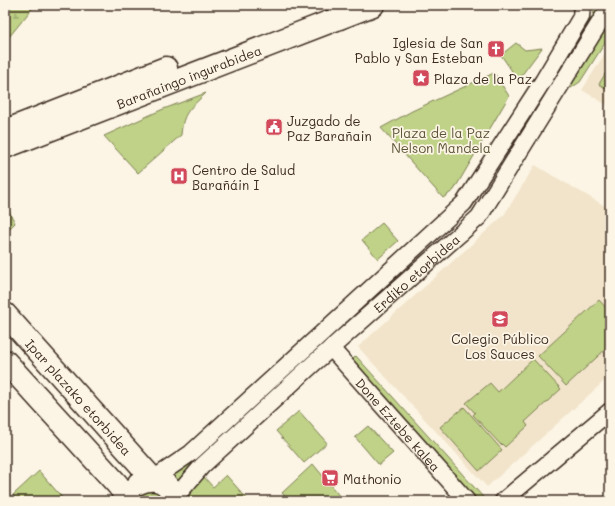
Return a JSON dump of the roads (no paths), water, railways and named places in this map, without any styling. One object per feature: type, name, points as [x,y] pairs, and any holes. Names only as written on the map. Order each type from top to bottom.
[{"type":"main road","name":"Barañaingo ingurabidea","points":[[5,131],[331,5]]},
{"type":"main road","name":"Barañaingo ingurabidea","points":[[5,147],[374,5]]},
{"type":"main road","name":"Ipar plazako etorbidea","points":[[5,314],[153,479],[160,480],[165,484],[169,489],[173,501]]},
{"type":"main road","points":[[5,361],[117,484],[130,501]]},
{"type":"main road","points":[[130,501],[131,494],[139,482],[153,479]]},
{"type":"street","name":"Erdiko etorbidea","points":[[153,479],[191,453],[464,203],[543,81],[580,17],[582,5]]},
{"type":"street","name":"Erdiko etorbidea","points":[[173,501],[202,466],[479,216],[610,6]]},
{"type":"street","name":"Done Eztebe kalea","points":[[331,348],[467,501]]},
{"type":"street","points":[[503,501],[610,411]]},
{"type":"place","name":"Iglesia de San Pablo y San Esteban","points":[[496,49]]},
{"type":"place","name":"Plaza de la Paz","points":[[421,78]]},
{"type":"place","name":"Juzgado de Paz Barañain","points":[[274,127]]},
{"type":"place","name":"Centro de Salud Barañáin I","points":[[179,176]]},
{"type":"place","name":"Colegio Público Los Sauces","points":[[500,319]]},
{"type":"place","name":"Mathonio","points":[[330,478]]},
{"type":"park label","name":"Plaza de la Paz Nelson Mandela","points":[[441,140]]}]
